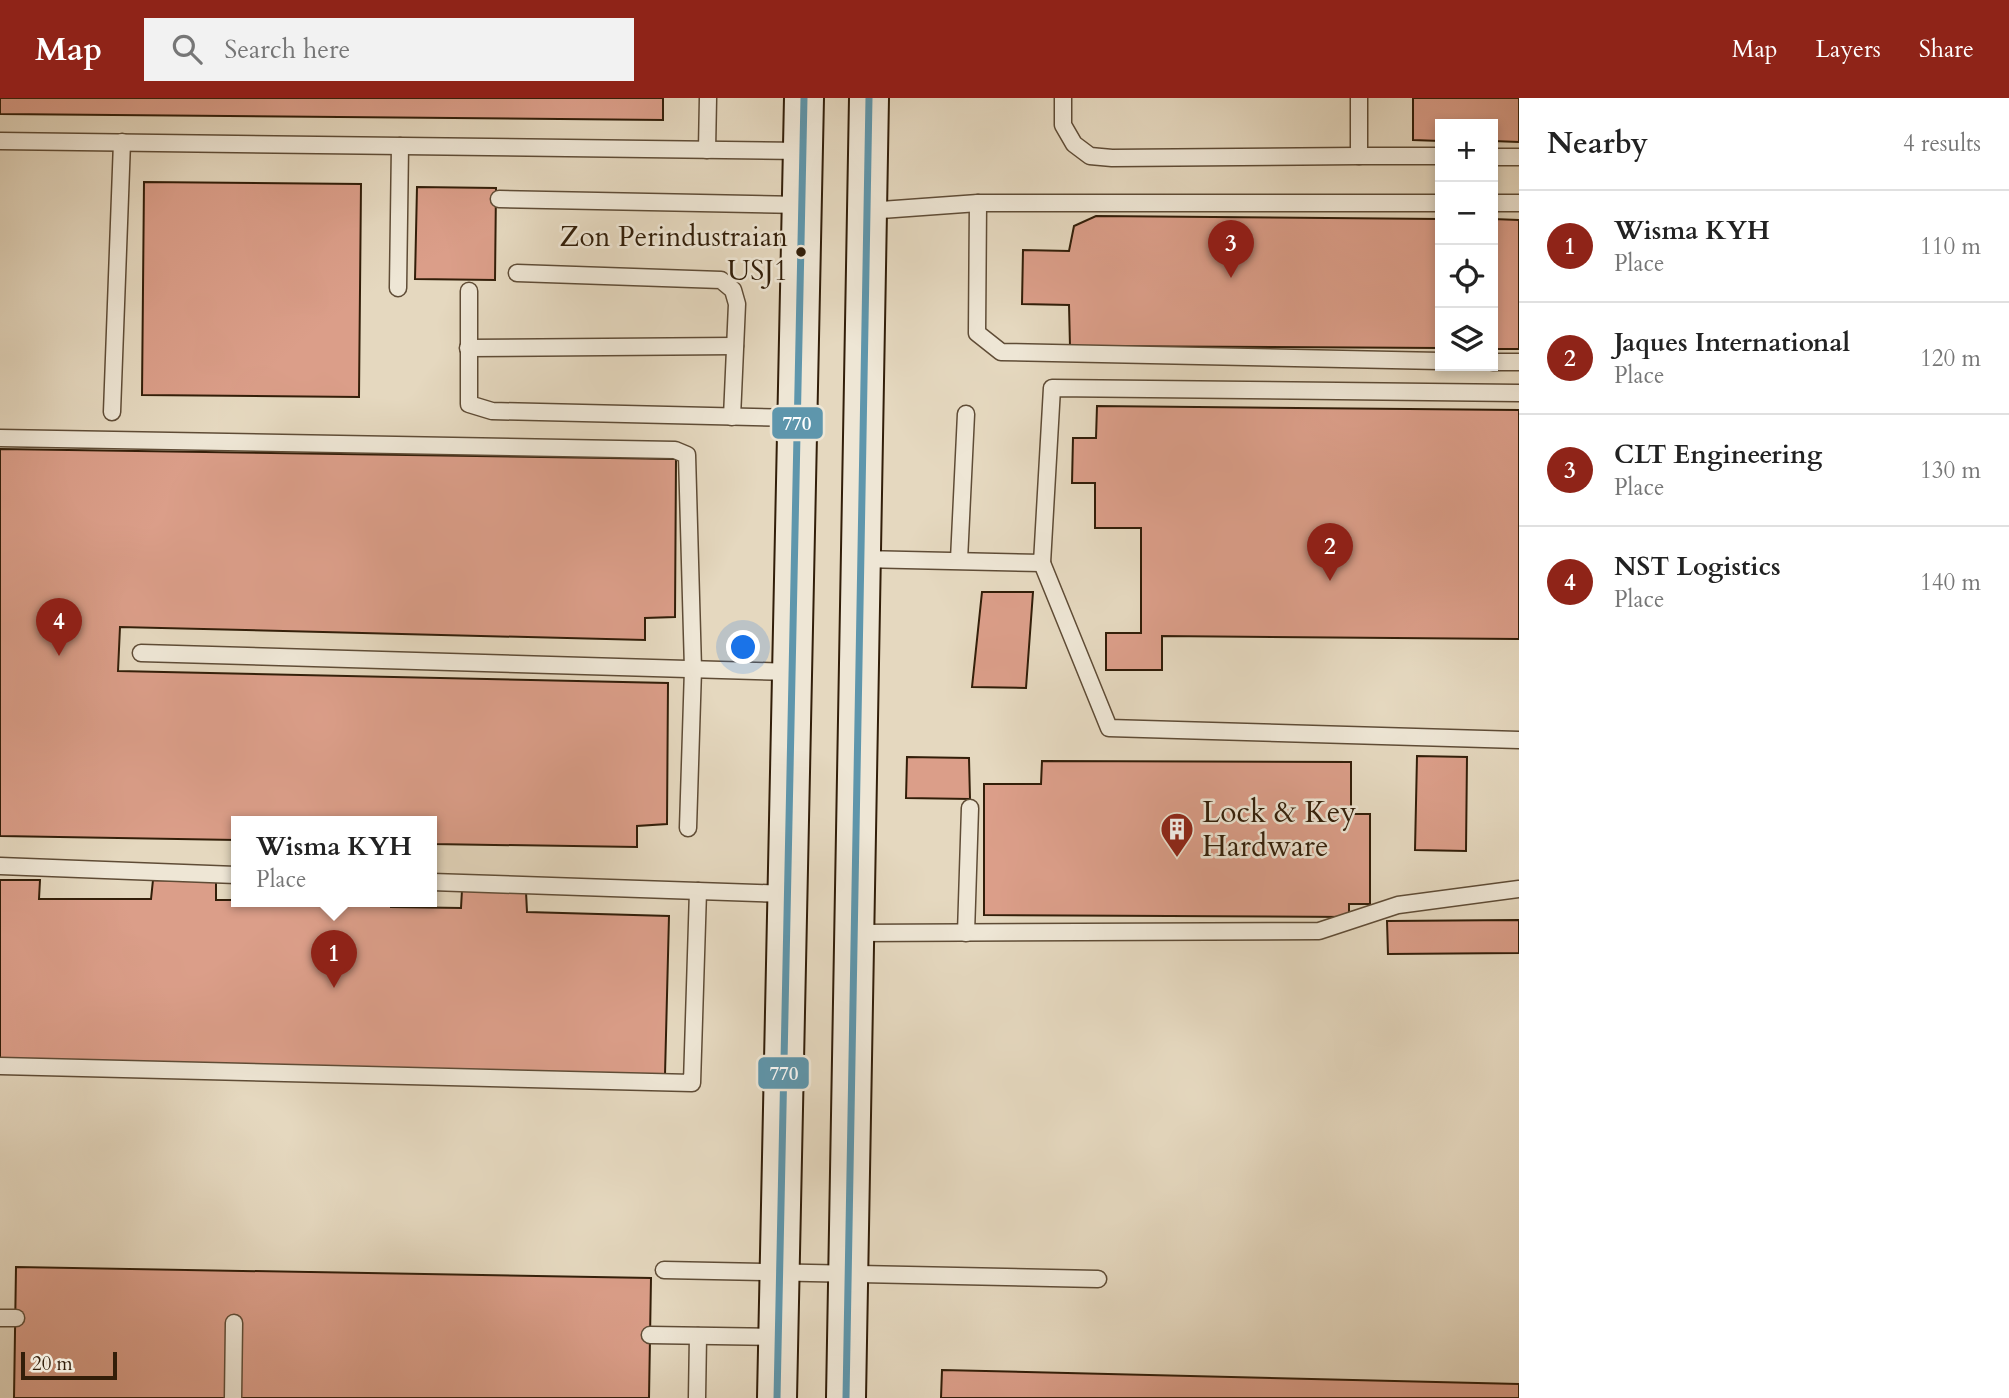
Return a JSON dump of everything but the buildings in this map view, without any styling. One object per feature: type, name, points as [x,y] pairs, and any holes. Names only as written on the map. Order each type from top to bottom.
[{"type":"main road","points":[[777,1398],[804,98]]},
{"type":"main road","points":[[846,1398],[869,98]]},
{"type":"lane","points":[[706,150],[708,98]]},
{"type":"lane","points":[[1063,98],[1063,125],[1074,144],[1090,156],[1435,156]]},
{"type":"lane","points":[[1359,98],[1359,156]]},
{"type":"lane","points":[[0,141],[803,151]]},
{"type":"lane","points":[[112,412],[122,142]]},
{"type":"lane","points":[[398,288],[400,146]]},
{"type":"lane","points":[[1498,156],[1519,157]]},
{"type":"lane","points":[[499,199],[802,205]]},
{"type":"lane","points":[[978,203],[977,333],[1001,352],[1435,361]]},
{"type":"lane","points":[[867,212],[978,203],[1435,203]]},
{"type":"lane","points":[[1498,203],[1519,203]]},
{"type":"lane","points":[[517,273],[721,280],[733,290],[737,304],[733,417]]},
{"type":"lane","points":[[469,290],[469,404],[492,411],[798,418]]},
{"type":"lane","points":[[468,348],[735,346]]},
{"type":"lane","points":[[1498,362],[1519,362]]},
{"type":"lane","points":[[1519,393],[1052,388],[1041,563],[1109,728],[1519,740]]},
{"type":"lane","points":[[959,560],[966,414]]},
{"type":"lane","points":[[0,438],[675,450],[687,455],[693,669],[688,828]]},
{"type":"lane","points":[[861,559],[1041,563]]},
{"type":"lane","points":[[141,653],[792,671]]},
{"type":"lane","points":[[966,933],[970,808]]},
{"type":"lane","points":[[0,866],[231,874]]},
{"type":"lane","points":[[437,882],[788,894]]},
{"type":"lane","points":[[855,933],[1319,931],[1398,905],[1519,889]]},
{"type":"lane","points":[[0,1066],[692,1083],[698,891]]},
{"type":"lane","points":[[664,1270],[1098,1279]]},
{"type":"lane","points":[[233,1398],[234,1323]]},
{"type":"lane","points":[[650,1335],[779,1338]]},
{"type":"lane","points":[[697,1398],[698,1336]]},
{"type":"transit line","name":"770","points":[[777,1398],[804,98]]},
{"type":"transit line","name":"770","points":[[846,1398],[869,98]]},
{"type":"place","name":"Zon Perindustraian USJ1","points":[[801,252]]},
{"type":"place","name":"CLT Engineering","points":[[1231,278]]},
{"type":"place","name":"Jaques International","points":[[1330,581]]},
{"type":"place","name":"NST Logistics","points":[[59,656]]},
{"type":"place","name":"Lock & Key Hardware","points":[[1177,859]]},
{"type":"place","name":"Wisma KYH","points":[[334,988]]}]
